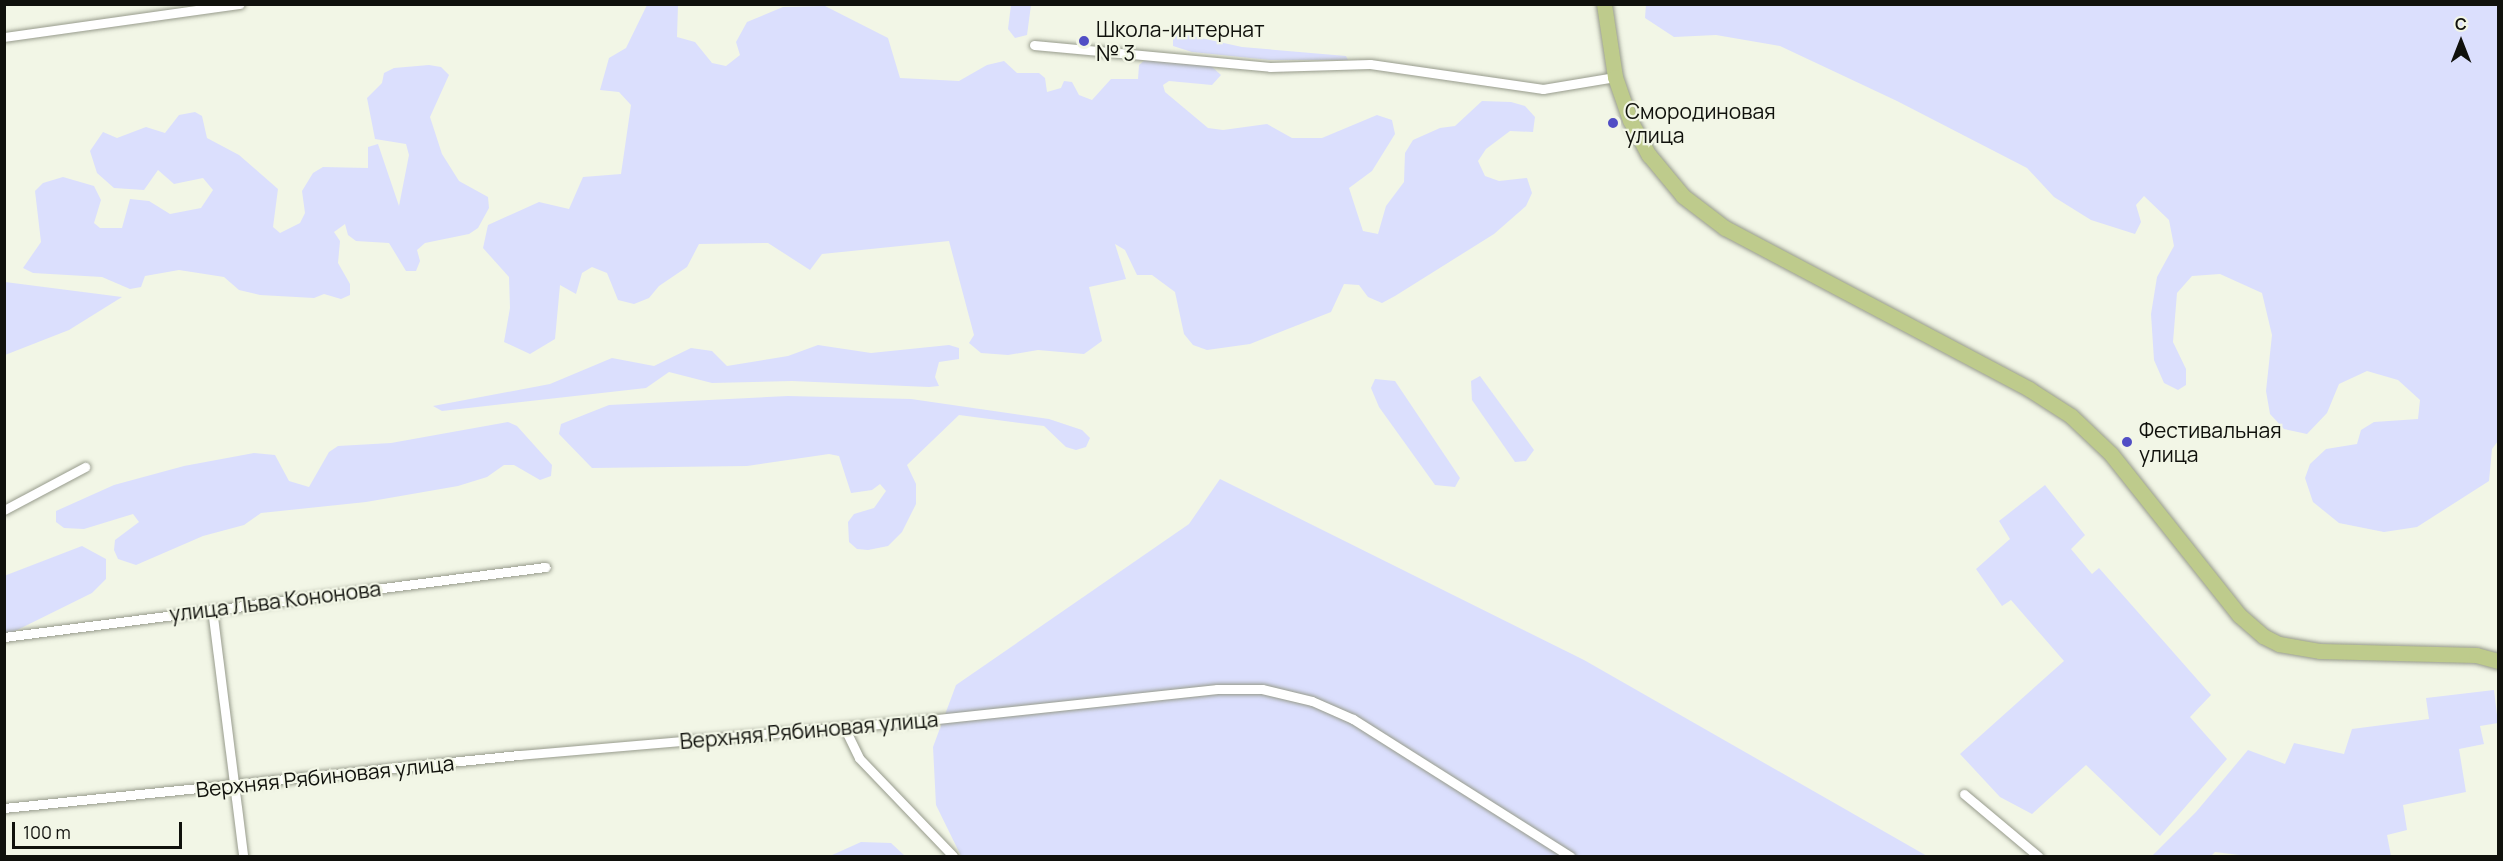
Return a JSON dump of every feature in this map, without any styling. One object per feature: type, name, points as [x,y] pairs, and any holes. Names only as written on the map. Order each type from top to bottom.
[{"type":"main road","points":[[1604,4],[1615,77],[1630,120],[1649,155],[1683,196],[1725,228],[2029,389],[2071,416],[2111,454],[2239,615],[2263,636],[2279,644],[2320,651],[2476,655],[2499,661]]},
{"type":"street","points":[[4,37],[240,4]]},
{"type":"street","points":[[1034,45],[1270,67],[1370,64],[1543,89],[1615,77]]},
{"type":"street","points":[[4,510],[85,467]]},
{"type":"street","name":"улица Льва Кононова","points":[[4,637],[545,567]]},
{"type":"street","points":[[212,609],[243,856]]},
{"type":"street","name":"Верхняя Рябиновая улица","points":[[4,808],[236,786],[519,755],[844,727],[1217,689],[1262,689],[1312,701],[1353,719],[1570,856]]},
{"type":"street","points":[[844,727],[859,758],[953,856]]},
{"type":"street","points":[[1964,794],[2038,856]]},
{"type":"shaded area","points":[[1646,4],[2498,5],[2498,441],[2492,449],[2489,481],[2417,527],[2384,532],[2339,523],[2313,502],[2305,478],[2310,464],[2326,449],[2357,444],[2361,430],[2374,422],[2418,419],[2420,400],[2398,380],[2367,371],[2339,384],[2327,413],[2307,434],[2284,429],[2270,414],[2266,391],[2272,335],[2262,293],[2220,274],[2192,276],[2177,293],[2173,342],[2186,369],[2186,385],[2178,390],[2164,383],[2154,360],[2151,314],[2157,277],[2174,246],[2169,220],[2144,196],[2136,205],[2141,222],[2135,234],[2091,220],[2054,197],[2027,168],[1897,101],[1780,46],[1716,35],[1674,37],[1645,18]]},
{"type":"shaded area","points":[[647,5],[678,5],[677,37],[695,42],[712,63],[726,66],[740,55],[736,42],[747,22],[783,7],[825,6],[888,38],[900,78],[959,81],[987,65],[1004,61],[1017,73],[1039,73],[1045,78],[1047,92],[1061,88],[1064,81],[1072,82],[1079,95],[1092,100],[1111,79],[1138,79],[1139,65],[1145,60],[1211,66],[1221,75],[1212,85],[1169,81],[1163,85],[1165,92],[1208,128],[1223,130],[1267,124],[1292,138],[1322,138],[1377,115],[1392,120],[1395,134],[1372,171],[1349,188],[1363,231],[1378,234],[1386,206],[1404,182],[1405,153],[1413,140],[1440,128],[1455,126],[1482,101],[1511,102],[1525,106],[1535,117],[1533,132],[1510,131],[1486,149],[1478,161],[1485,176],[1499,181],[1527,178],[1532,193],[1526,206],[1494,234],[1382,303],[1368,297],[1359,285],[1344,284],[1331,312],[1250,344],[1207,350],[1193,345],[1184,334],[1175,292],[1152,275],[1137,275],[1125,250],[1115,244],[1126,279],[1089,287],[1102,341],[1084,354],[1038,350],[1008,355],[981,353],[969,343],[974,335],[949,241],[822,254],[810,270],[768,243],[699,244],[687,267],[659,286],[649,298],[634,304],[618,300],[607,273],[592,267],[582,273],[576,294],[560,285],[555,339],[530,354],[504,342],[510,308],[509,277],[483,248],[488,225],[539,202],[569,209],[583,177],[621,174],[631,105],[619,92],[600,90],[609,58],[626,48]]},
{"type":"shaded area","points":[[1011,5],[1031,5],[1027,35],[1015,38],[1008,29]]},
{"type":"shaded area","points":[[1178,33],[1242,47],[1346,56],[1348,60],[1270,60],[1192,52],[1173,46],[1173,35]]},
{"type":"shaded area","points":[[429,65],[441,67],[449,75],[430,117],[442,154],[459,181],[488,197],[489,208],[478,228],[469,234],[425,243],[417,250],[420,261],[416,271],[406,271],[389,243],[356,241],[348,235],[345,224],[334,232],[340,241],[338,263],[350,284],[350,295],[341,299],[324,294],[314,298],[260,295],[239,290],[224,277],[179,270],[145,276],[141,287],[130,289],[102,277],[33,273],[23,268],[41,242],[35,191],[43,183],[63,177],[94,186],[101,200],[94,223],[100,228],[122,228],[130,199],[149,201],[170,214],[201,208],[213,190],[203,178],[174,184],[158,170],[144,190],[114,188],[97,173],[90,151],[103,132],[117,138],[146,127],[165,133],[179,115],[195,112],[202,116],[207,138],[239,155],[278,189],[273,227],[280,233],[300,223],[305,213],[302,191],[313,173],[323,167],[368,168],[368,147],[378,144],[399,206],[409,155],[406,144],[375,139],[367,98],[382,83],[384,73],[394,68]]},
{"type":"shaded area","points":[[5,282],[122,297],[69,330],[5,355]]},
{"type":"shaded area","points":[[818,345],[871,353],[949,345],[959,348],[959,359],[939,362],[935,377],[939,386],[929,387],[792,381],[712,383],[669,372],[646,388],[442,411],[433,406],[550,384],[612,358],[654,366],[691,348],[712,351],[727,366],[788,356]]},
{"type":"shaded area","points":[[1480,376],[1534,450],[1526,461],[1515,462],[1472,400],[1471,381]]},
{"type":"shaded area","points":[[1375,379],[1395,381],[1460,478],[1455,487],[1435,485],[1379,407],[1371,388]]},
{"type":"shaded area","points":[[788,396],[911,399],[1049,419],[1082,430],[1090,438],[1086,447],[1076,450],[1066,447],[1044,426],[959,415],[907,465],[916,484],[916,504],[902,532],[888,546],[868,550],[857,549],[849,542],[848,522],[854,514],[874,508],[886,491],[880,484],[872,490],[851,493],[839,456],[829,454],[747,466],[592,468],[559,434],[561,424],[609,405]]},
{"type":"shaded area","points":[[508,422],[517,426],[552,465],[551,476],[540,480],[514,465],[504,465],[487,477],[458,486],[366,502],[261,513],[244,525],[203,536],[136,565],[118,559],[114,550],[115,540],[139,522],[133,514],[84,529],[64,528],[56,522],[56,511],[114,485],[184,466],[254,453],[275,455],[289,481],[309,487],[329,452],[338,446],[391,443]]},
{"type":"shaded area","points":[[1220,479],[1584,660],[1927,856],[961,856],[936,805],[933,747],[956,685],[1189,524]]},
{"type":"shaded area","points":[[2045,485],[2085,535],[2071,549],[2092,574],[2099,568],[2211,695],[2190,717],[2227,759],[2160,836],[2086,765],[2032,814],[2000,797],[1960,754],[2064,661],[2011,600],[2002,606],[1976,569],[2010,539],[1999,521]]},
{"type":"shaded area","points":[[82,546],[106,559],[106,579],[92,593],[5,636],[4,576]]},
{"type":"shaded area","points":[[2494,690],[2498,723],[2480,726],[2484,744],[2459,749],[2466,792],[2403,805],[2407,830],[2387,835],[2391,856],[2247,856],[2215,852],[2211,856],[2152,856],[2196,812],[2248,750],[2285,764],[2294,743],[2344,754],[2352,729],[2429,719],[2426,698]]},
{"type":"shaded area","points":[[861,842],[891,843],[905,856],[830,856]]},
{"type":"place","name":"Школа-интернат № 3","points":[[1084,41]]},
{"type":"place","name":"Смородиновая улица","points":[[1613,123]]},
{"type":"place","name":"Фестивальная улица","points":[[2127,442]]}]
